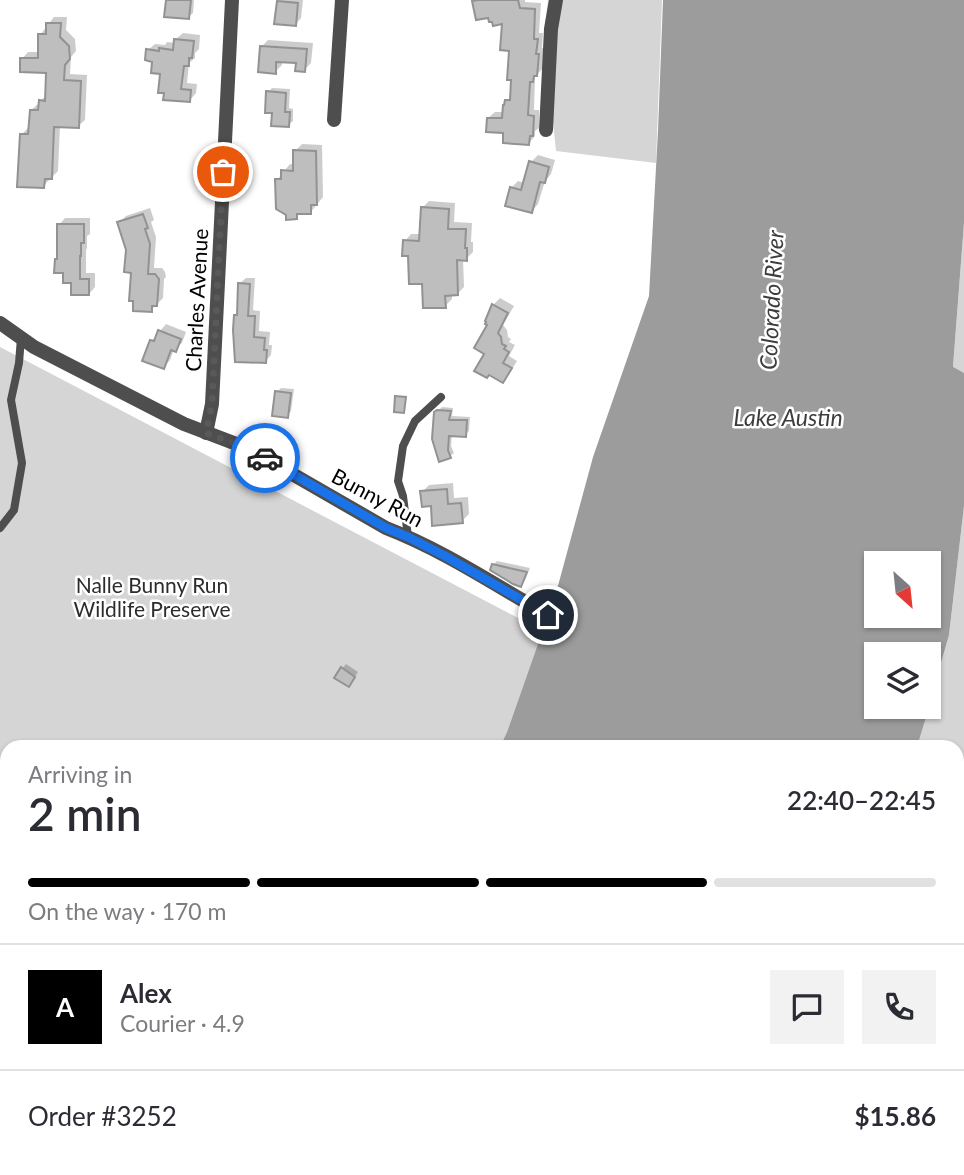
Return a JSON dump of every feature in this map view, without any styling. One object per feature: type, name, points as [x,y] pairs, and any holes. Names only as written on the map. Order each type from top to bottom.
[{"type":"street","name":"Charles Avenue","points":[[206,433],[212,404],[232,0]]},
{"type":"street","points":[[334,120],[342,0]]},
{"type":"street","points":[[547,130],[551,29],[556,0]]},
{"type":"street","name":"Bunny Run","points":[[0,323],[34,348],[184,424],[247,448],[386,528],[408,537],[548,615]]},
{"type":"lane","points":[[0,528],[14,510],[22,463],[11,400],[21,338]]},
{"type":"lane","points":[[408,537],[403,496],[398,481],[403,446],[415,421],[441,397]]},
{"type":"green space","points":[[548,0],[662,0],[656,163],[556,151],[544,34]]},
{"type":"green space","points":[[964,223],[964,373],[953,368]]},
{"type":"green space","name":"Nalle Bunny Run Wildlife Preserve","points":[[0,347],[543,631],[503,740],[0,740]]},
{"type":"green space","points":[[964,506],[964,740],[919,740],[925,719],[941,719],[941,663],[949,635]]},
{"type":"water","name":"Lake Austin","points":[[663,0],[964,0],[964,223],[953,367],[964,373],[964,506],[949,635],[941,663],[941,642],[864,642],[864,719],[925,719],[919,740],[503,740],[556,593],[593,457],[649,296]]},
{"type":"building","points":[[166,0],[191,0],[189,19],[164,17]]},
{"type":"building","points":[[518,0],[520,8],[535,9],[534,39],[538,39],[536,54],[539,54],[537,76],[530,82],[528,115],[534,116],[533,136],[530,136],[529,145],[503,143],[503,133],[486,132],[487,118],[502,118],[505,100],[510,100],[511,80],[507,80],[509,51],[500,50],[502,24],[493,26],[488,18],[476,20],[472,1]]},
{"type":"building","points":[[277,1],[298,3],[296,26],[274,24]]},
{"type":"building","points":[[46,23],[61,23],[60,37],[69,46],[70,59],[65,65],[64,80],[81,81],[79,128],[54,127],[52,179],[45,179],[44,188],[17,187],[20,134],[28,134],[30,110],[38,110],[39,100],[45,101],[46,73],[20,72],[20,58],[38,58],[38,34],[46,34]]},
{"type":"building","points":[[174,39],[194,41],[189,66],[184,66],[181,89],[191,90],[190,102],[163,100],[164,93],[158,93],[160,74],[151,73],[152,62],[145,60],[146,49],[173,50]]},
{"type":"building","points":[[260,46],[307,49],[305,72],[295,71],[296,63],[276,62],[276,74],[258,72]]},
{"type":"building","points":[[266,91],[286,93],[285,112],[290,112],[289,127],[271,126],[272,113],[265,113]]},
{"type":"building","points":[[293,150],[316,151],[317,205],[311,205],[311,214],[297,214],[297,219],[286,220],[286,215],[276,209],[275,179],[281,179],[281,170],[293,171]]},
{"type":"building","points":[[529,161],[549,167],[545,183],[540,182],[532,213],[505,206],[510,187],[521,190]]},
{"type":"building","points":[[421,207],[449,209],[448,229],[466,229],[467,261],[457,260],[458,295],[445,296],[446,308],[423,308],[422,284],[409,284],[408,256],[402,256],[403,240],[419,241]]},
{"type":"building","points":[[143,214],[150,244],[148,274],[155,274],[159,279],[157,306],[152,306],[152,312],[133,311],[133,301],[129,301],[131,273],[124,272],[126,250],[117,222]]},
{"type":"building","points":[[57,224],[84,224],[80,279],[89,279],[89,295],[71,295],[71,283],[63,283],[63,273],[54,273],[57,259]]},
{"type":"building","points":[[238,283],[250,284],[248,316],[255,316],[254,337],[265,338],[266,363],[235,362],[233,330],[234,315],[237,315]]},
{"type":"building","points":[[492,304],[508,313],[498,333],[502,344],[506,346],[504,349],[509,352],[503,363],[512,368],[503,383],[474,371],[484,354],[474,348],[487,325],[485,321]]},
{"type":"building","points":[[158,330],[181,339],[176,352],[171,350],[164,369],[142,361],[150,340],[154,341]]},
{"type":"building","points":[[275,391],[291,393],[288,418],[272,416]]},
{"type":"building","points":[[395,396],[406,397],[404,413],[394,412]]},
{"type":"building","points":[[451,411],[449,420],[467,420],[466,437],[449,436],[448,450],[451,458],[439,462],[432,439],[434,412]]},
{"type":"building","points":[[447,489],[448,504],[461,503],[463,523],[432,526],[431,506],[422,507],[420,491]]},
{"type":"building","points":[[492,564],[527,572],[521,587],[490,570]]},
{"type":"building","points":[[341,667],[355,677],[349,687],[334,678]]},
{"type":"way so far","points":[[223,172],[212,404],[206,433],[247,448],[265,458]]},
{"type":"route","points":[[265,458],[386,528],[445,556],[548,615]]},
{"type":"water label","name":"Colorado River","points":[[771,300]]}]
